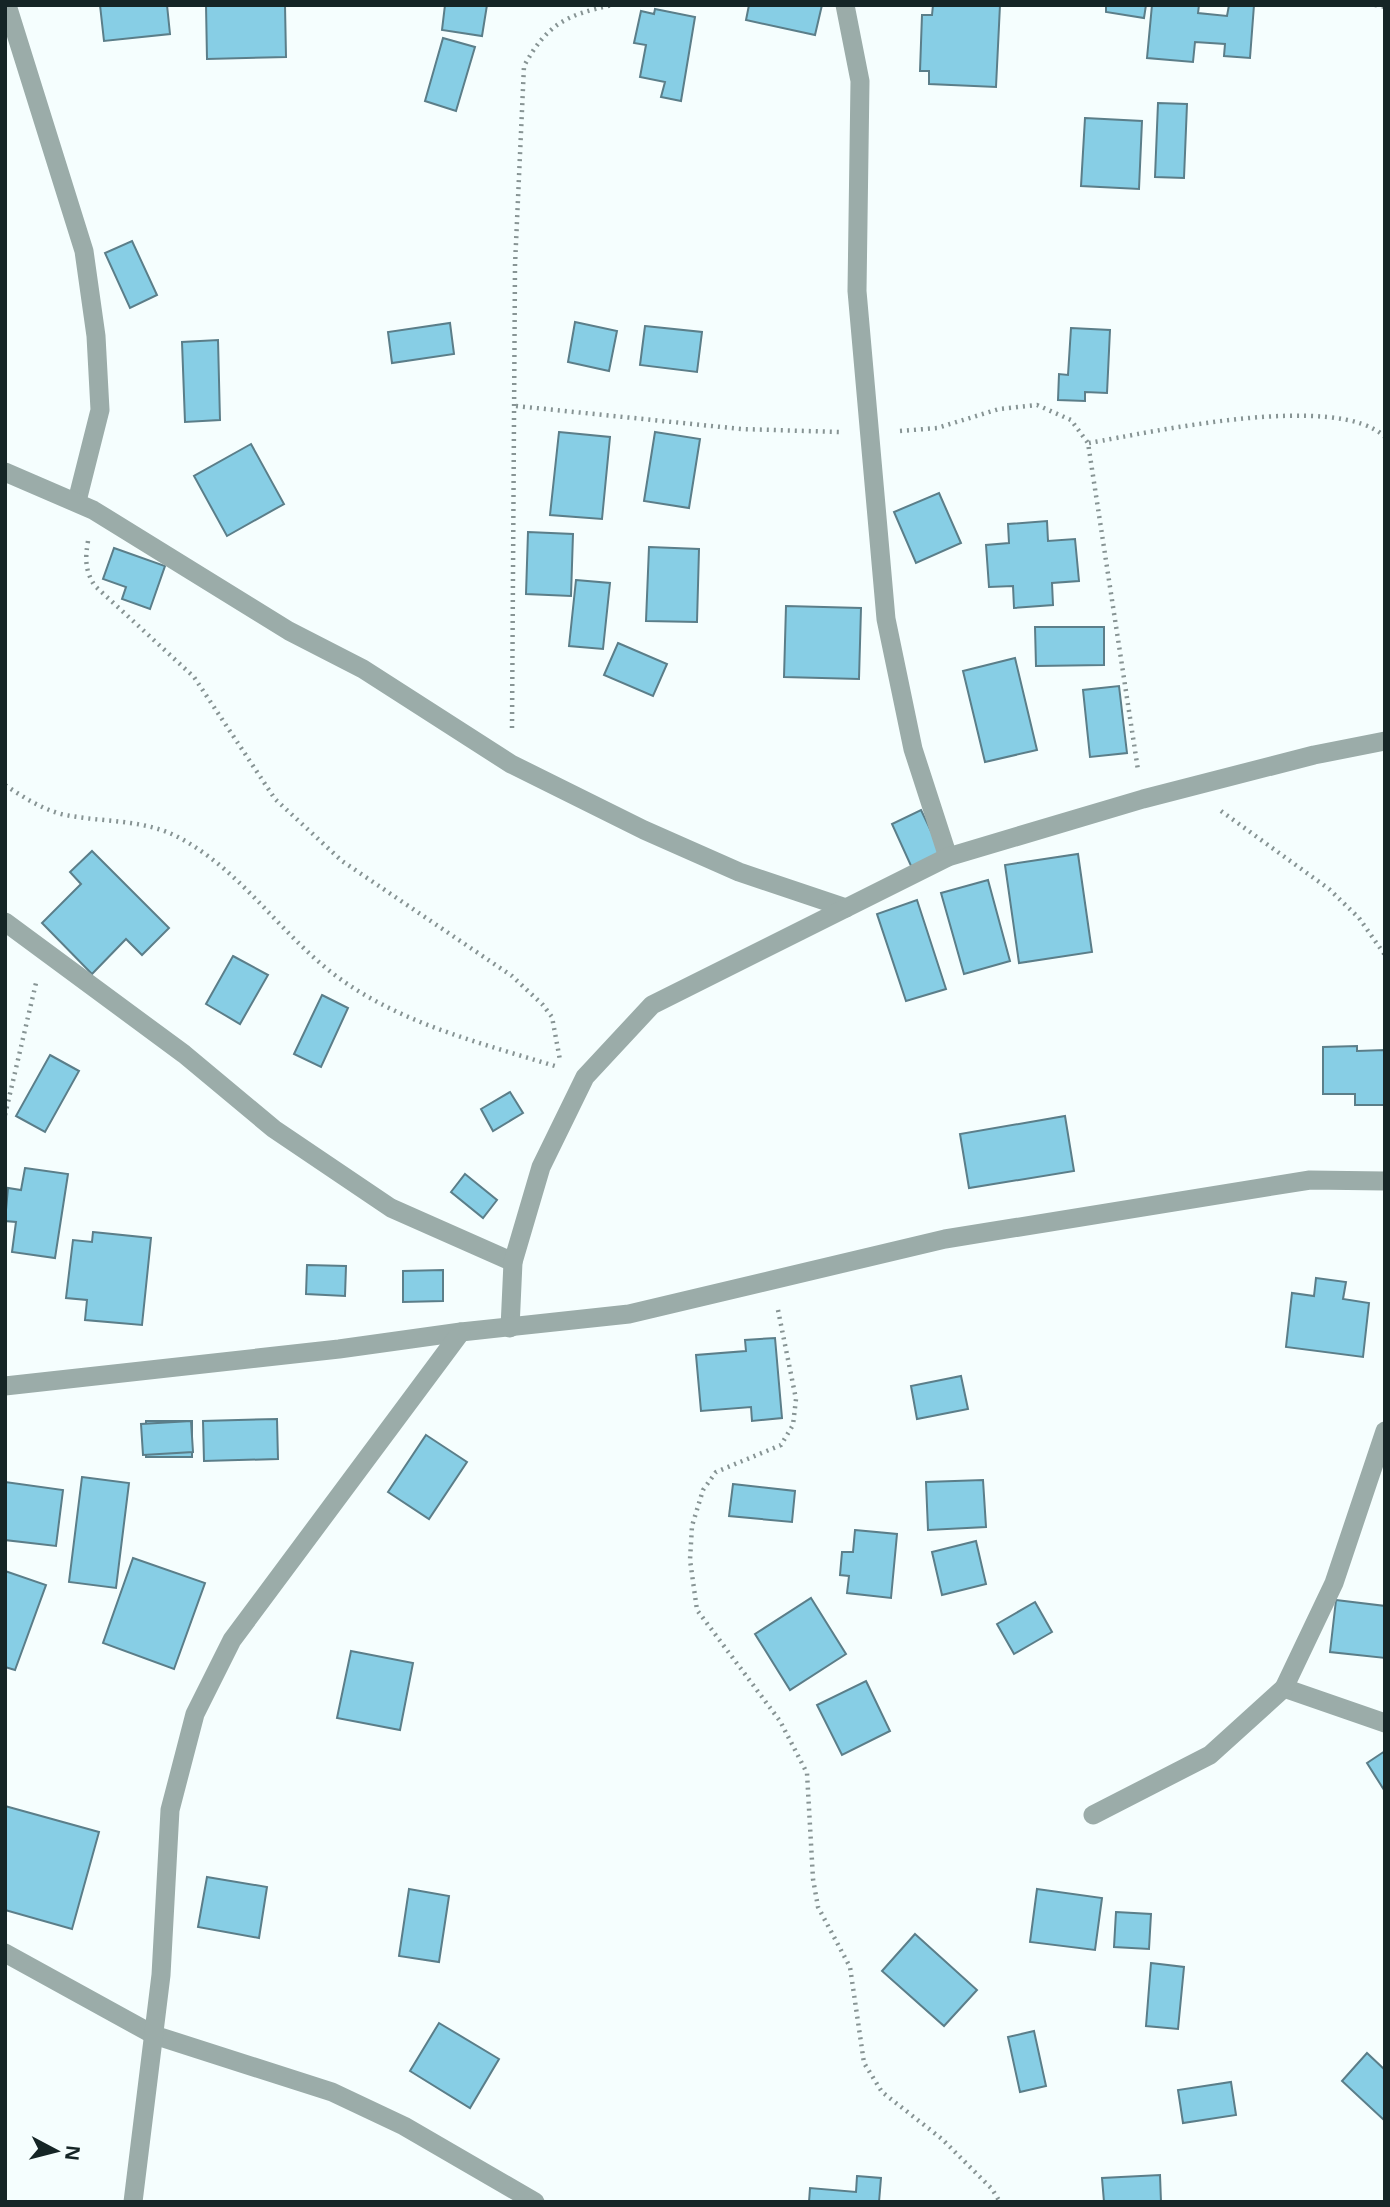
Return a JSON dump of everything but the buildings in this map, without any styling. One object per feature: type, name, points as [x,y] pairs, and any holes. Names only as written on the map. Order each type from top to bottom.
[{"type":"street","points":[[8,5],[84,251],[100,410],[85,506]]},
{"type":"street","points":[[845,5],[860,81],[857,291],[886,618],[913,749],[948,857]]},
{"type":"street","points":[[5,472],[85,506],[289,631],[363,669],[511,764],[644,830],[739,872],[846,908]]},
{"type":"street","points":[[510,1328],[513,1262],[541,1167],[585,1077],[652,1005],[948,857],[1143,799],[1314,755],[1385,741]]},
{"type":"street","points":[[5,922],[184,1054],[274,1129],[391,1208],[513,1262]]},
{"type":"street","points":[[5,1385],[340,1349],[461,1332],[629,1314],[772,1282],[945,1238],[1310,1180],[1385,1181]]},
{"type":"street","points":[[134,2202],[161,1975],[170,1810],[195,1714],[232,1640],[461,1332]]},
{"type":"street","points":[[1093,1815],[1210,1755],[1284,1688],[1334,1583],[1385,1432]]},
{"type":"street","points":[[1284,1688],[1385,1723]]},
{"type":"street","points":[[5,1953],[154,2035],[332,2092],[404,2126],[535,2202]]},
{"type":"path","points":[[511,764],[516,406],[515,265],[524,66],[539,38],[556,23],[581,12],[612,5]]},
{"type":"path","points":[[1375,5],[1385,7]]},
{"type":"path","points":[[516,406],[740,429],[868,434],[937,428],[999,409],[1037,405],[1071,420],[1088,443],[1143,799]]},
{"type":"path","points":[[1088,443],[1222,420],[1335,415],[1377,430],[1385,437]]},
{"type":"path","points":[[5,785],[37,805],[62,814],[139,823],[178,837],[222,865],[326,967],[372,999],[440,1031],[561,1068],[552,1017],[543,1005],[512,976],[342,861],[275,799],[194,677],[95,586],[88,575],[85,559],[85,506]]},
{"type":"path","points":[[1189,788],[1329,889],[1359,918],[1385,955]]},
{"type":"path","points":[[5,1115],[44,950]]},
{"type":"path","points":[[772,1282],[796,1399],[793,1425],[781,1445],[716,1472],[703,1490],[692,1526],[690,1560],[697,1610],[780,1721],[807,1773],[813,1879],[818,1906],[850,1967],[864,2063],[883,2092],[942,2139],[992,2189],[1000,2202]]}]
